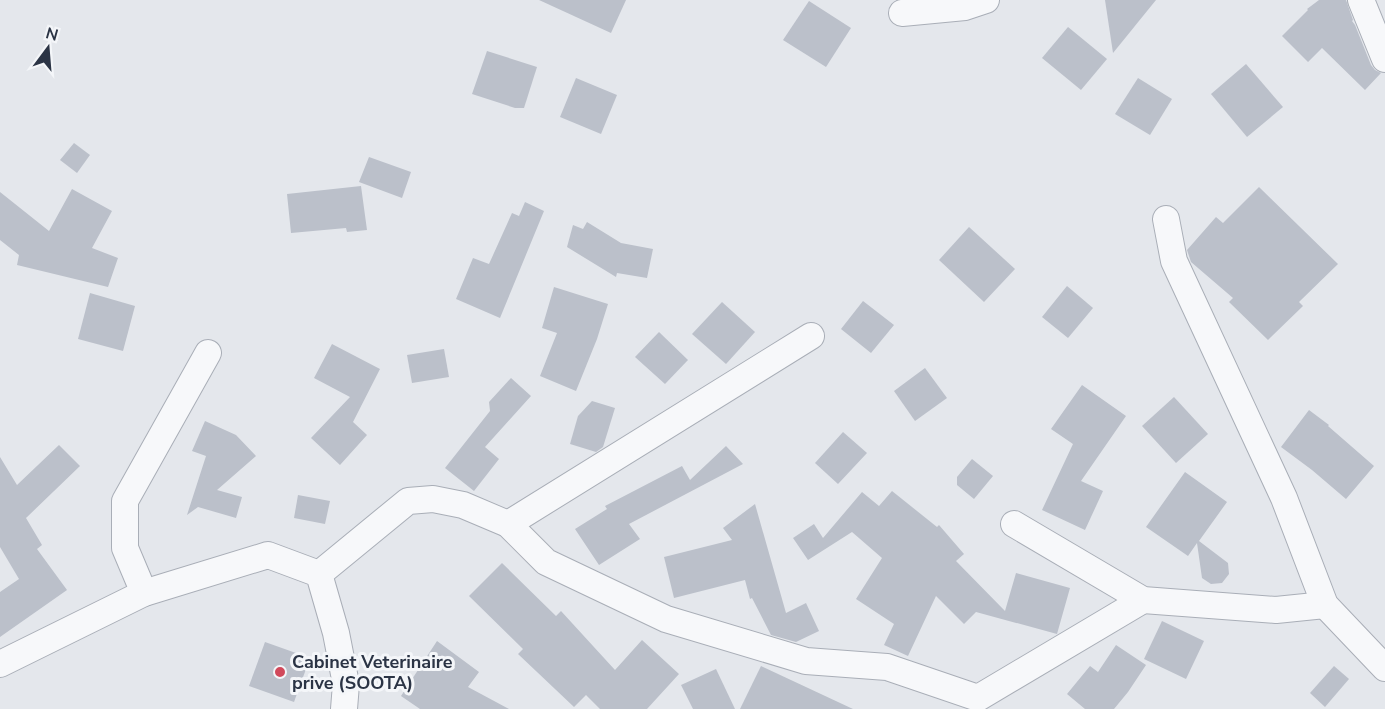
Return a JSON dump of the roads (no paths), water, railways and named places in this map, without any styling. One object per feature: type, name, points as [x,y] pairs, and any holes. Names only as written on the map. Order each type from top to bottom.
[{"type":"street","points":[[902,13],[965,7],[986,0]]},
{"type":"street","points":[[1361,0],[1385,59]]},
{"type":"street","points":[[1166,219],[1174,261],[1284,498],[1325,604],[1385,668]]},
{"type":"street","points":[[508,524],[811,336]]},
{"type":"street","points":[[144,593],[125,548],[125,501],[208,353]]},
{"type":"street","points":[[319,574],[408,501],[433,499],[463,505],[508,524],[546,562],[666,619],[806,661],[887,667],[978,698],[1143,600]]},
{"type":"street","points":[[1014,524],[1143,600],[1276,610],[1325,604]]},
{"type":"street","points":[[0,664],[144,593],[268,555],[319,574]]},
{"type":"street","points":[[319,574],[336,633],[346,684],[344,709]]},
{"type":"place","name":"Cabinet Veterinaire prive (SOOTA)","points":[[280,672]]}]
